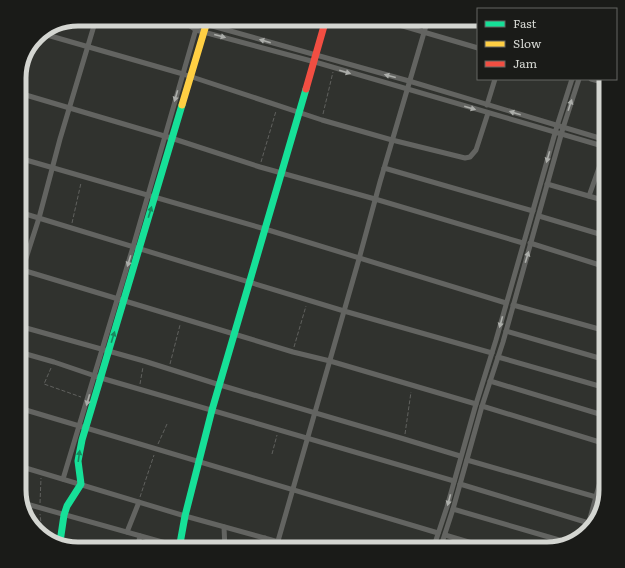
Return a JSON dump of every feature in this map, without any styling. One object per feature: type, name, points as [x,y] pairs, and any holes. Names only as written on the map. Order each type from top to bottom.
[{"type":"street","points":[[26,255],[39,218],[52,168],[94,26]]},
{"type":"street","points":[[191,26],[200,31],[409,82],[599,138]]},
{"type":"street","points":[[63,479],[83,427],[202,26]]},
{"type":"street","points":[[218,26],[316,59],[334,68],[599,146]]},
{"type":"street","points":[[181,542],[185,516],[212,410],[316,59],[324,26]]},
{"type":"street","points":[[402,26],[477,48]]},
{"type":"street","points":[[26,468],[185,516],[278,541],[294,490],[315,412],[360,259],[375,199],[426,26]]},
{"type":"street","points":[[49,35],[186,75],[299,114],[392,140],[465,158],[470,157],[476,150],[488,113]]},
{"type":"street","points":[[487,105],[495,80]]},
{"type":"street","points":[[435,542],[572,80]]},
{"type":"street","points":[[442,542],[472,439],[506,331],[578,80]]},
{"type":"street","points":[[26,95],[168,137],[260,167],[375,199],[523,244]]},
{"type":"street","points":[[26,160],[265,229],[506,303]]},
{"type":"street","points":[[384,168],[533,211]]},
{"type":"street","points":[[589,196],[599,168]]},
{"type":"street","points":[[547,184],[599,199]]},
{"type":"street","points":[[26,214],[250,281],[344,311],[492,353]]},
{"type":"street","points":[[538,216],[599,234]]},
{"type":"street","points":[[530,244],[599,265]]},
{"type":"street","points":[[26,271],[293,352],[330,361],[476,404]]},
{"type":"street","points":[[513,278],[520,279]]},
{"type":"street","points":[[513,305],[599,329]]},
{"type":"street","points":[[26,328],[168,368],[220,385],[404,438],[460,456]]},
{"type":"street","points":[[506,331],[599,358]]},
{"type":"street","points":[[26,354],[98,377],[454,481]]},
{"type":"street","points":[[498,357],[599,386]]},
{"type":"street","points":[[60,539],[64,515],[70,500],[80,484],[78,461],[83,427],[88,399],[98,377]]},
{"type":"street","points":[[490,381],[599,414]]},
{"type":"street","points":[[482,406],[599,442]]},
{"type":"street","points":[[26,410],[438,533]]},
{"type":"street","points":[[466,437],[472,439]]},
{"type":"street","points":[[467,460],[596,497]]},
{"type":"street","points":[[460,484],[587,523]]},
{"type":"street","points":[[592,516],[599,486]]},
{"type":"street","points":[[127,532],[138,502]]},
{"type":"street","points":[[28,505],[160,542]]},
{"type":"street","points":[[453,509],[560,540]]},
{"type":"street","points":[[224,527],[225,542]]},
{"type":"street","points":[[445,535],[468,542]]},
{"type":"street","points":[[139,542],[140,536]]},
{"type":"street","points":[[265,538],[265,542]]},
{"type":"path","points":[[322,120],[334,68]]},
{"type":"path","points":[[260,167],[277,106]]},
{"type":"path","points":[[71,227],[82,177]]},
{"type":"path","points":[[293,352],[308,299]]},
{"type":"path","points":[[168,368],[182,318]]},
{"type":"path","points":[[139,388],[144,361]]},
{"type":"path","points":[[54,362],[44,384],[88,399]]},
{"type":"path","points":[[404,438],[412,386]]},
{"type":"path","points":[[138,502],[156,450],[167,424]]},
{"type":"path","points":[[272,454],[278,430]]},
{"type":"traffic: fast","points":[[180,542],[185,516],[212,410],[306,89]]},
{"type":"traffic: fast","points":[[60,539],[67,506],[81,484],[78,461],[82,440],[182,105]]},
{"type":"traffic: slow","points":[[182,105],[206,26]]},
{"type":"traffic: jam","points":[[306,89],[324,26]]}]
